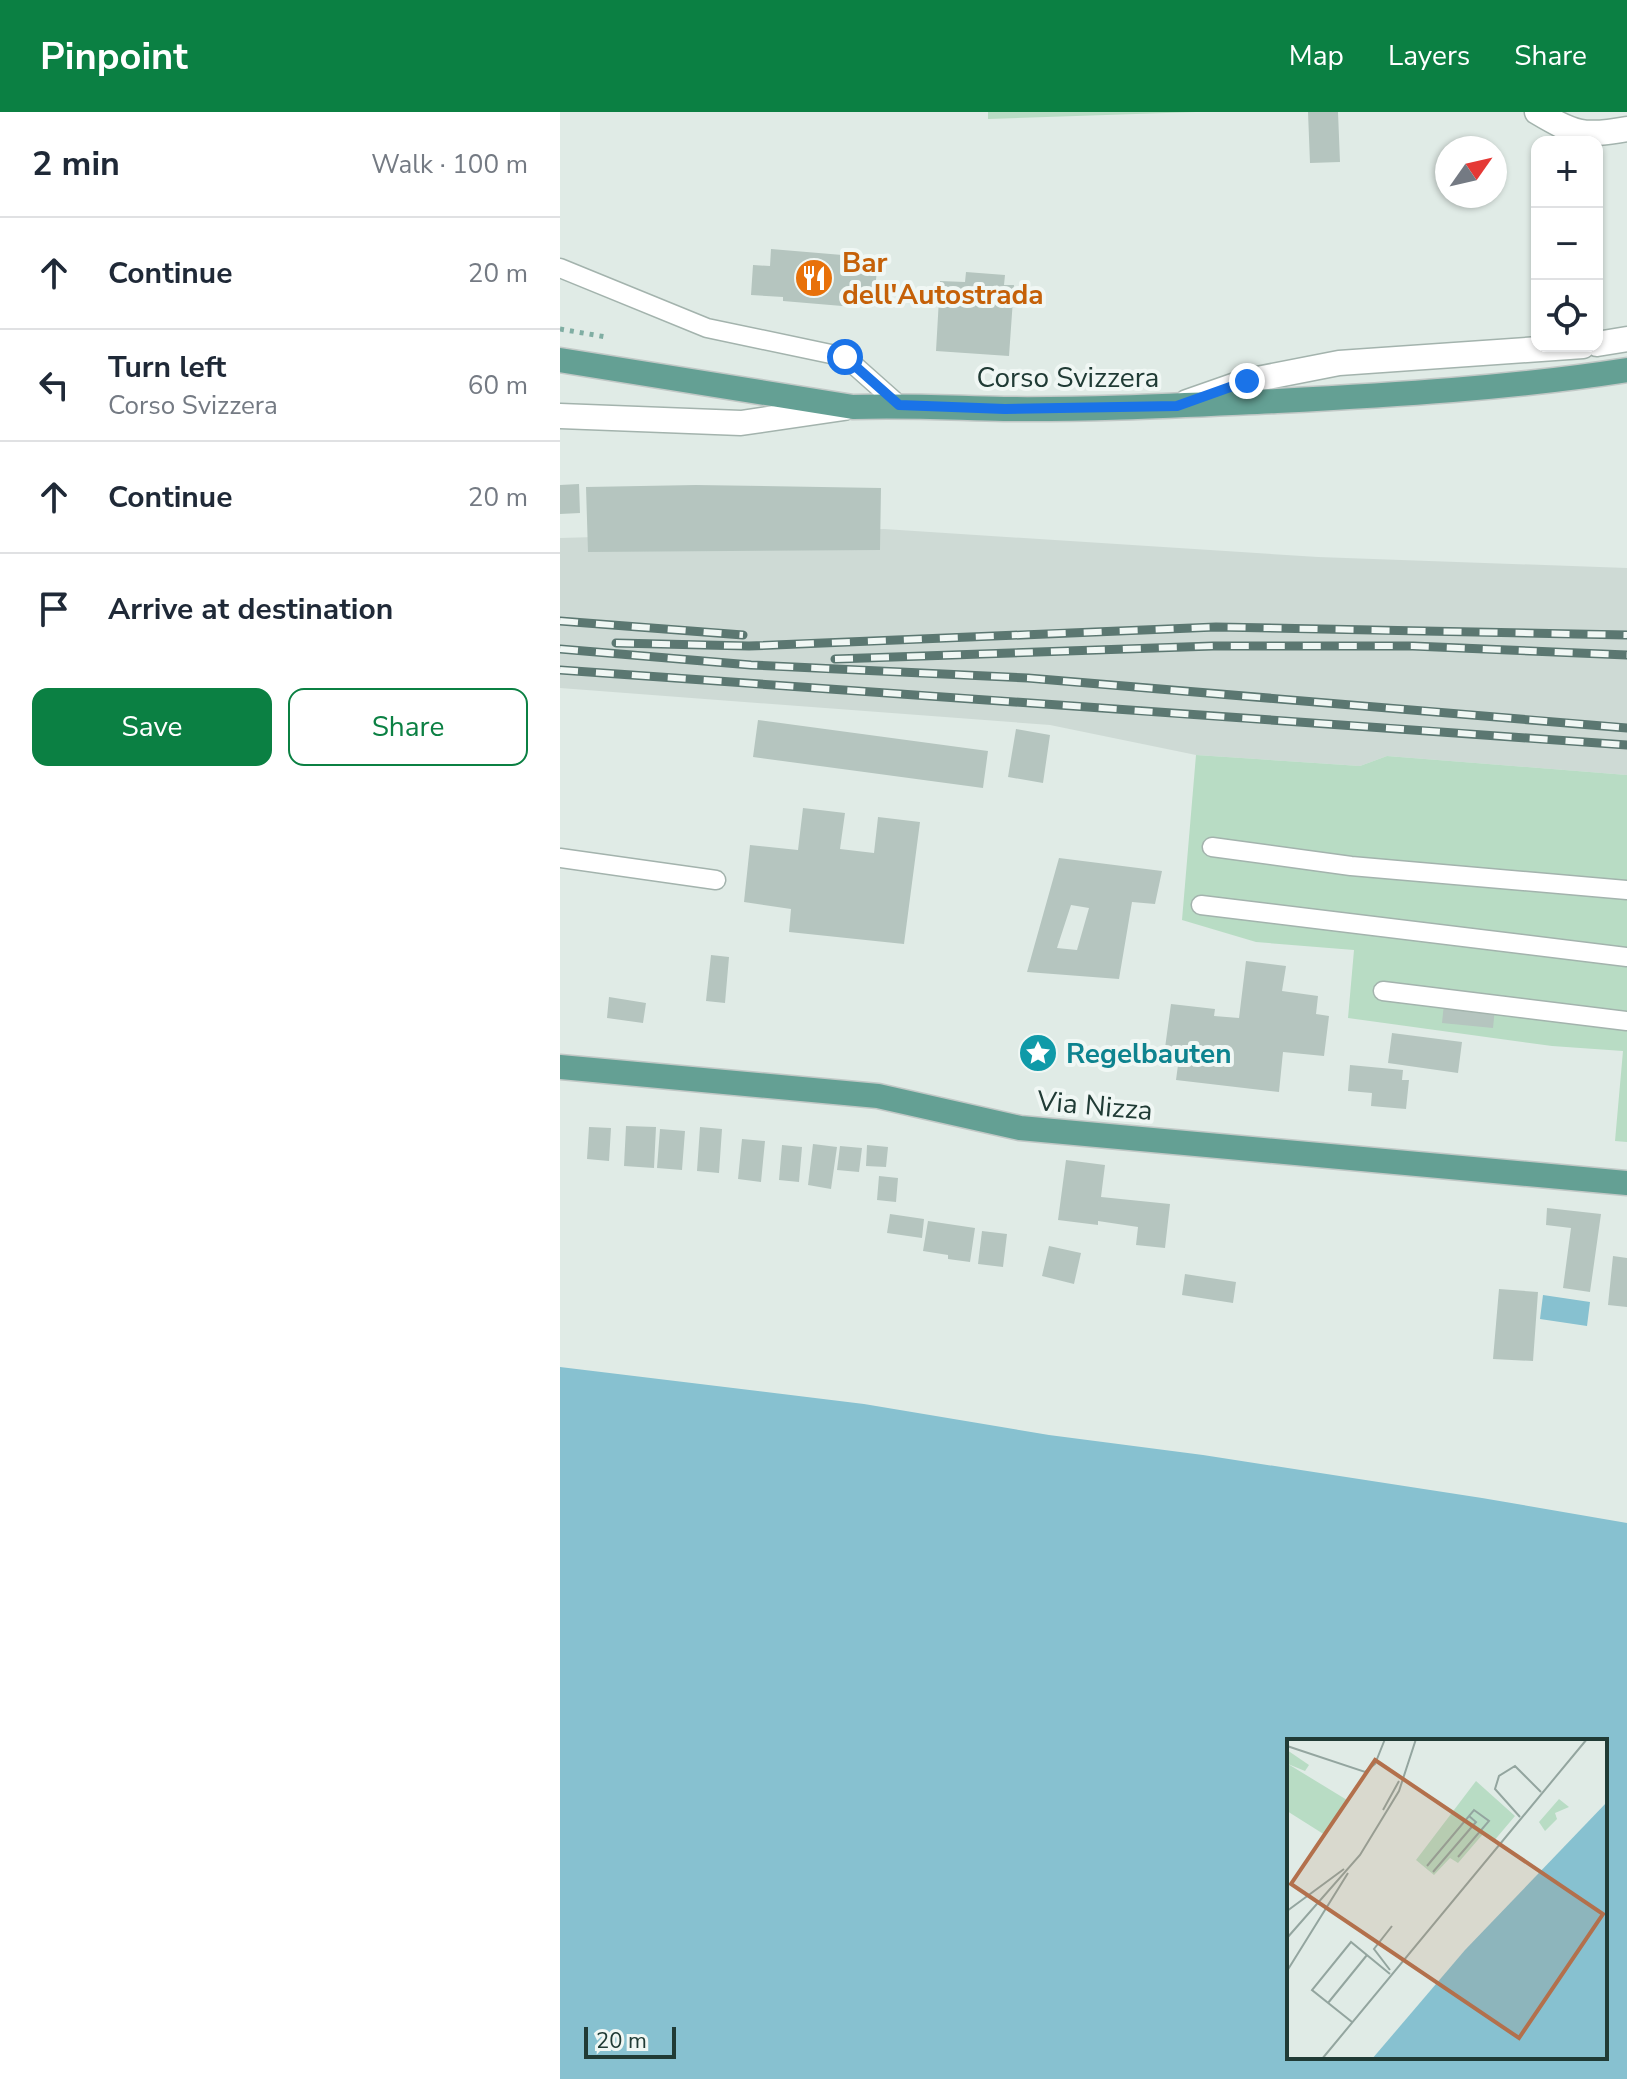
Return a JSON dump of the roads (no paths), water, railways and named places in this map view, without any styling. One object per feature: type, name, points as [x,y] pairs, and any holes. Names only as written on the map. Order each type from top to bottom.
[{"type":"main road","name":"Corso Svizzera","points":[[560,360],[853,407],[899,405],[1005,409],[1177,406],[1375,396],[1540,384],[1627,370]]},
{"type":"main road","name":"Via Nizza","points":[[560,1067],[878,1096],[1020,1128],[1627,1183]]},
{"type":"street","points":[[1537,112],[1569,131],[1604,133],[1627,129]]},
{"type":"street","points":[[1603,343],[1627,339]]},
{"type":"street","points":[[1177,406],[1247,381],[1339,363],[1531,350]]},
{"type":"street","points":[[560,416],[741,423],[853,407]]},
{"type":"lane","points":[[560,268],[707,328],[845,357],[899,405]]},
{"type":"lane","points":[[1212,847],[1351,866],[1627,890]]},
{"type":"lane","points":[[560,858],[716,880]]},
{"type":"lane","points":[[1201,905],[1627,957]]},
{"type":"lane","points":[[1383,991],[1627,1021]]},
{"type":"water","points":[[1543,1295],[1590,1302],[1587,1326],[1540,1319]]},
{"type":"water","points":[[560,1367],[864,1404],[1627,1523],[1627,2079],[560,2079]]},
{"type":"railway","points":[[560,621],[743,635]]},
{"type":"railway","points":[[616,643],[749,646],[1216,627],[1627,635]]},
{"type":"railway","points":[[835,659],[1213,646],[1413,646],[1627,655]]},
{"type":"railway","points":[[560,649],[751,665],[1028,678],[1627,728]]},
{"type":"railway","points":[[560,670],[1627,745]]},
{"type":"place","name":"Bar dell'Autostrada","points":[[814,278]]},
{"type":"place","name":"Regelbauten","points":[[1038,1053]]}]
